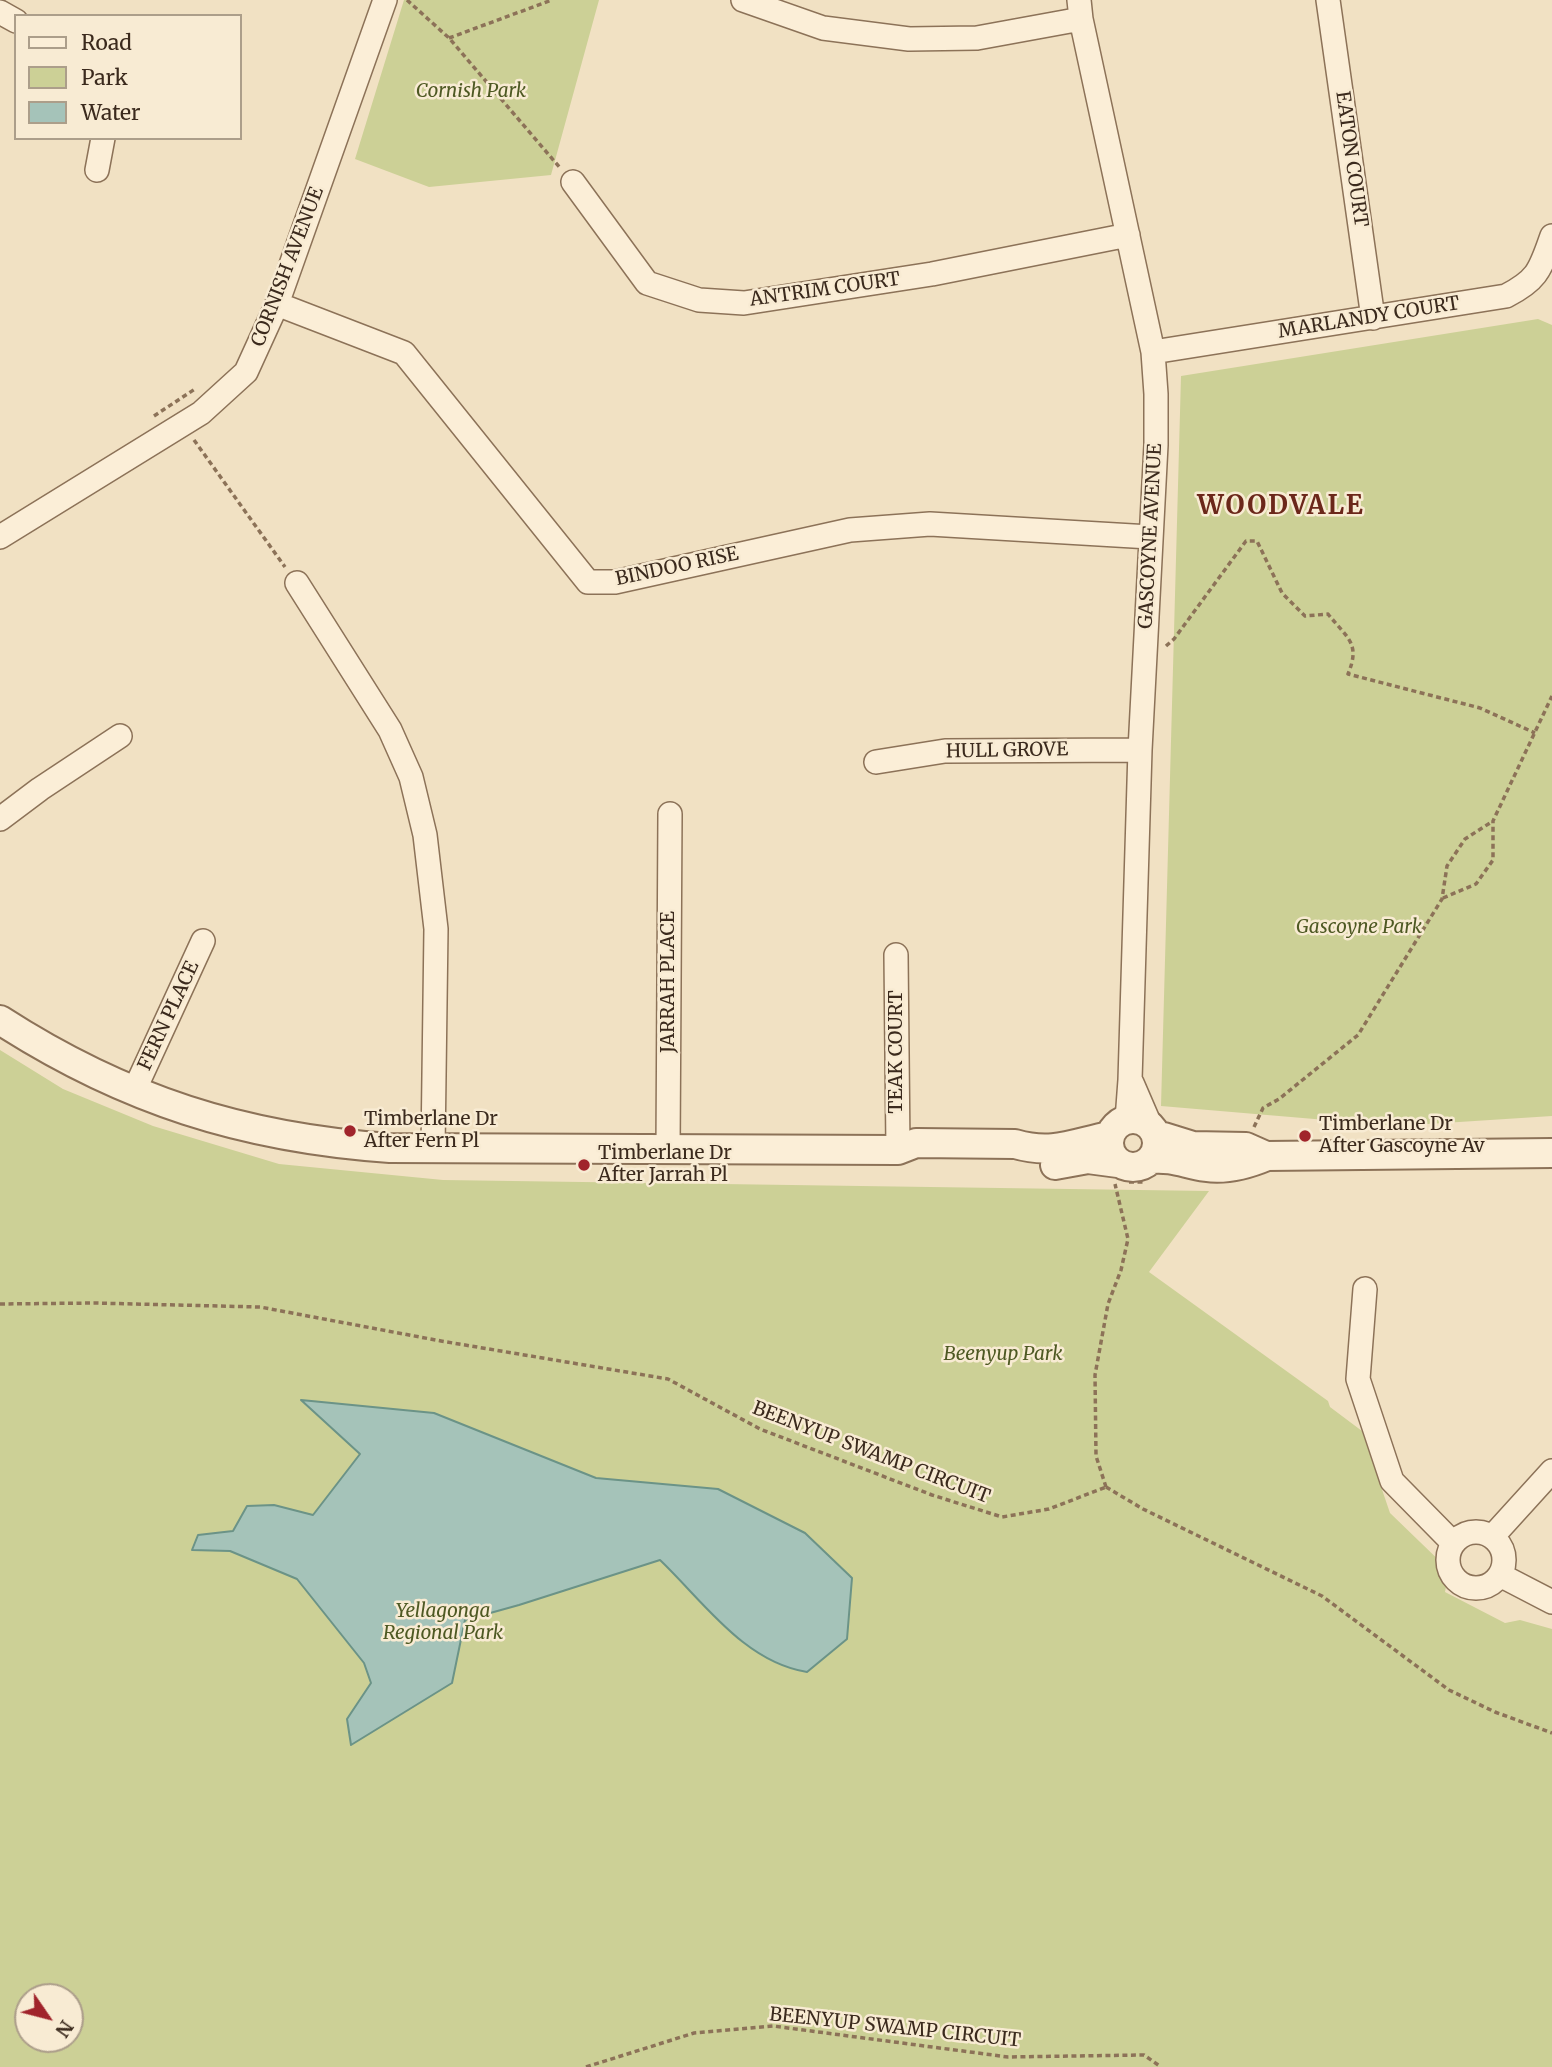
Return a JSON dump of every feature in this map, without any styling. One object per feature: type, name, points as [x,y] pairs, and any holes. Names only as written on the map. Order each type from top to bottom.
[{"type":"street","name":"CORNISH AVENUE","points":[[0,537],[201,413],[246,372],[277,304],[386,0]]},
{"type":"street","points":[[743,0],[823,28],[909,39],[977,38],[1080,9]]},
{"type":"street","name":"EATON COURT","points":[[1328,0],[1373,318]]},
{"type":"street","name":"GASCOYNE AVENUE","points":[[1080,9],[1153,352],[1156,394],[1156,444],[1140,750],[1130,1080],[1139,1135]]},
{"type":"street","points":[[97,170],[103,140]]},
{"type":"street","name":"ANTRIM COURT","points":[[573,182],[647,283],[699,300],[744,303],[932,274],[1128,235]]},
{"type":"street","name":"MARLANDY COURT","points":[[1153,352],[1506,296],[1522,288],[1533,278],[1542,266],[1552,236]]},
{"type":"street","name":"BINDOO RISE","points":[[277,304],[404,353],[588,582],[615,582],[850,530],[930,524],[1150,537]]},
{"type":"street","points":[[297,583],[390,730],[414,788],[425,835],[436,929],[433,1148]]},
{"type":"street","points":[[0,819],[120,736]]},
{"type":"street","name":"HULL GROVE","points":[[876,762],[945,751],[1140,750]]},
{"type":"street","name":"JARRAH PLACE","points":[[668,1150],[670,814]]},
{"type":"street","name":"FERN PLACE","points":[[134,1091],[203,941]]},
{"type":"street","name":"TEAK COURT","points":[[896,955],[898,1150]]},
{"type":"street","points":[[0,1020],[64,1058],[134,1091],[219,1121],[336,1144],[390,1148],[898,1150],[916,1143],[1015,1144],[1048,1149],[1065,1148],[1082,1141],[1139,1135],[1169,1158],[1212,1168],[1247,1164],[1259,1146],[1552,1153]]},
{"type":"street","points":[[898,1150],[914,1159],[1013,1160],[1048,1165],[1088,1159],[1117,1172],[1139,1167],[1139,1135]]},
{"type":"street","points":[[1365,1289],[1358,1379],[1392,1481],[1453,1543]]},
{"type":"street","points":[[1493,1536],[1552,1471]]},
{"type":"street","points":[[1479,1531],[1493,1536],[1503,1553],[1504,1562],[1500,1575],[1484,1587],[1465,1586],[1456,1580],[1448,1563],[1448,1553],[1453,1543],[1469,1532],[1479,1531]]},
{"type":"street","points":[[1500,1575],[1552,1602]]},
{"type":"path","points":[[407,0],[449,38],[573,182]]},
{"type":"path","points":[[449,38],[552,0]]},
{"type":"path","points":[[146,421],[197,388]]},
{"type":"path","points":[[183,425],[297,583]]},
{"type":"path","points":[[1145,651],[1161,650],[1174,639],[1246,541],[1257,541],[1282,593],[1305,616],[1328,614],[1353,644],[1354,659],[1348,674],[1480,708],[1535,733]]},
{"type":"path","points":[[1441,898],[1476,884],[1493,860],[1493,821],[1552,696]]},
{"type":"path","points":[[1259,1146],[1256,1120],[1263,1108],[1279,1099],[1358,1035],[1441,898],[1447,866],[1465,839],[1493,821]]},
{"type":"path","points":[[1117,1172],[1128,1239],[1121,1270],[1108,1304],[1096,1375],[1096,1456],[1106,1487],[1322,1596],[1449,1690],[1495,1712],[1552,1733]]},
{"type":"path","name":"BEENYUP SWAMP CIRCUIT","points":[[0,1304],[260,1307],[441,1342],[668,1379],[760,1429],[932,1495],[1002,1517],[1049,1509],[1106,1487]]},
{"type":"path","name":"BEENYUP SWAMP CIRCUIT","points":[[586,2067],[694,2033],[773,2026],[1008,2056],[1144,2055],[1161,2067]]},
{"type":"green space","name":"Cornish Park","points":[[404,0],[599,0],[551,175],[429,187],[355,159]]},
{"type":"green space","name":"Gascoyne Park","points":[[1538,319],[1552,325],[1552,1116],[1397,1126],[1161,1106],[1181,376]]},
{"type":"green space","name":"Yellagonga Regional Park","points":[[0,1050],[63,1089],[153,1126],[279,1164],[443,1180],[1209,1191],[1149,1272],[1328,1401],[1330,1407],[1362,1431],[1390,1513],[1449,1570],[1445,1592],[1505,1623],[1520,1620],[1552,1629],[1552,2067],[0,2067]]},
{"type":"water","points":[[301,1400],[434,1413],[596,1478],[718,1489],[805,1533],[852,1578],[847,1639],[807,1672],[784,1666],[744,1643],[726,1628],[660,1560],[465,1620],[452,1683],[351,1745],[347,1719],[371,1683],[364,1663],[297,1579],[230,1551],[192,1550],[198,1535],[233,1531],[247,1506],[274,1505],[313,1515],[360,1454]]},
{"type":"place","name":"Timberlane Dr After Fern Pl","points":[[350,1131]]},
{"type":"place","name":"Timberlane Dr After Gascoyne Av","points":[[1305,1136]]},
{"type":"place","name":"Timberlane Dr After Jarrah Pl","points":[[584,1165]]},
{"type":"district","name":"WOODVALE","points":[[1281,507]]},
{"type":"park label","name":"Beenyup Park","points":[[1003,1355]]}]
